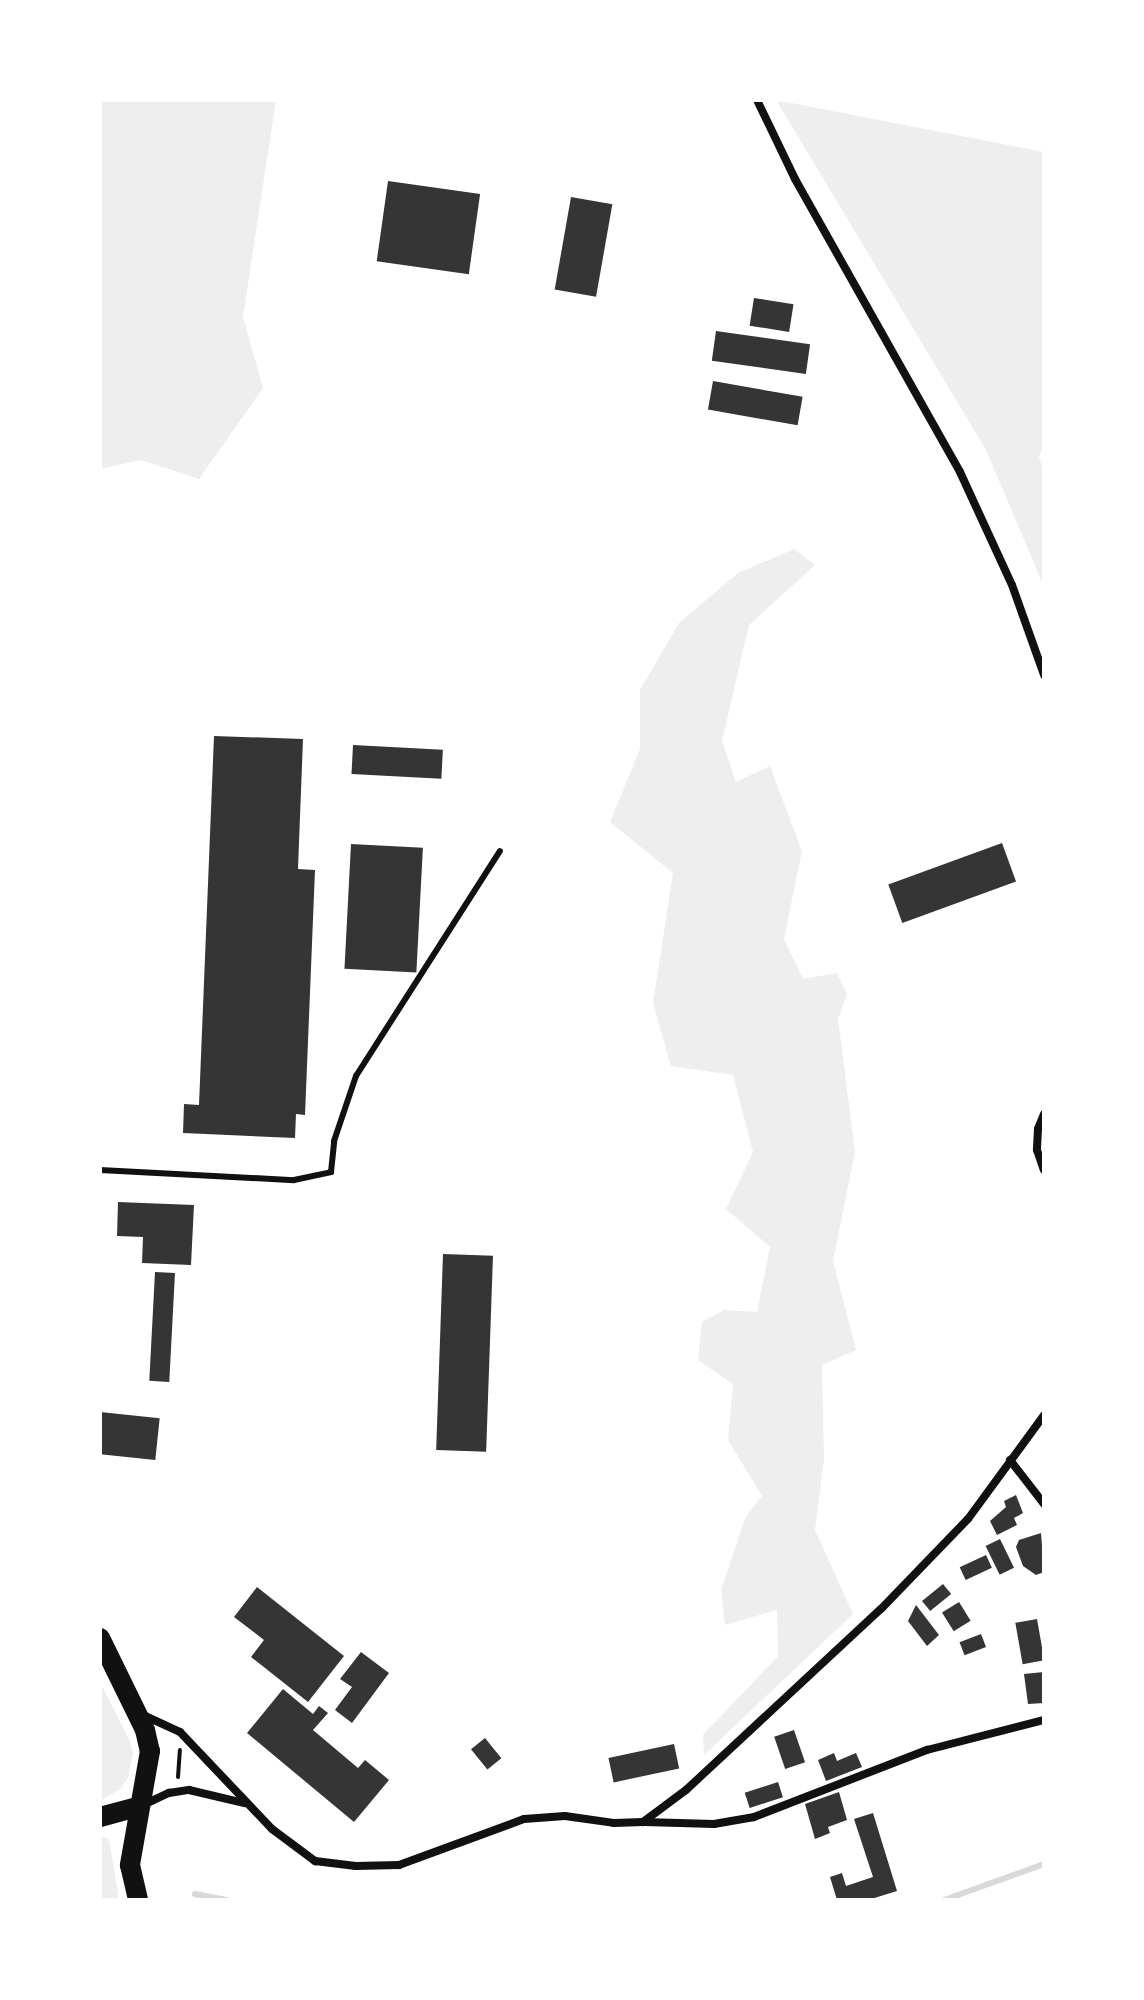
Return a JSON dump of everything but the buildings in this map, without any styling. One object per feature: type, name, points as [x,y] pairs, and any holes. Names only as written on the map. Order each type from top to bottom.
[{"type":"main road","points":[[100,1638],[150,1751],[149,1771],[138,1807],[130,1865],[138,1900]]},
{"type":"main road","points":[[100,1817],[138,1807]]},
{"type":"street","points":[[757,100],[795,179],[960,472],[1012,585],[1044,675]]},
{"type":"street","points":[[1044,1114],[1038,1129],[1037,1150],[1044,1170]]},
{"type":"street","points":[[643,1822],[686,1790],[881,1609],[968,1519],[1044,1415]]},
{"type":"street","points":[[1010,1460],[1044,1504]]},
{"type":"street","points":[[134,1711],[180,1732],[211,1760],[245,1803],[293,1847],[315,1861],[356,1866],[399,1865],[524,1819],[565,1816],[614,1823],[714,1824],[754,1817],[927,1750],[1044,1720]]},
{"type":"street","points":[[138,1807],[178,1791],[208,1793],[245,1803]]},
{"type":"lane","points":[[100,1170],[294,1180],[331,1172],[334,1141],[356,1076],[500,851]]},
{"type":"path","points":[[178,1791],[180,1732]]},
{"type":"shaded area","points":[[100,100],[276,100],[243,317],[263,388],[199,479],[141,460],[100,469]]},
{"type":"shaded area","points":[[776,100],[1044,152],[1044,445],[1039,457],[1044,473],[1044,587],[986,450]]},
{"type":"shaded area","points":[[794,549],[815,565],[749,625],[722,741],[736,782],[770,766],[802,851],[784,939],[803,979],[837,973],[847,994],[838,1019],[855,1152],[833,1261],[856,1350],[822,1365],[824,1459],[815,1530],[853,1614],[704,1755],[703,1735],[778,1656],[777,1610],[725,1625],[721,1590],[745,1518],[762,1496],[728,1440],[733,1384],[698,1360],[702,1322],[724,1310],[757,1312],[770,1247],[726,1209],[753,1152],[733,1075],[671,1066],[653,1003],[673,873],[610,822],[640,749],[640,690],[679,623],[738,573]]},
{"type":"shaded area","points":[[100,1682],[133,1753],[128,1778],[120,1789],[100,1801]]},
{"type":"shaded area","points":[[100,1836],[109,1839],[119,1900],[100,1898]]},
{"type":"waterway","points":[[944,1900],[1044,1864]]},
{"type":"waterway","points":[[195,1894],[227,1900]]}]
